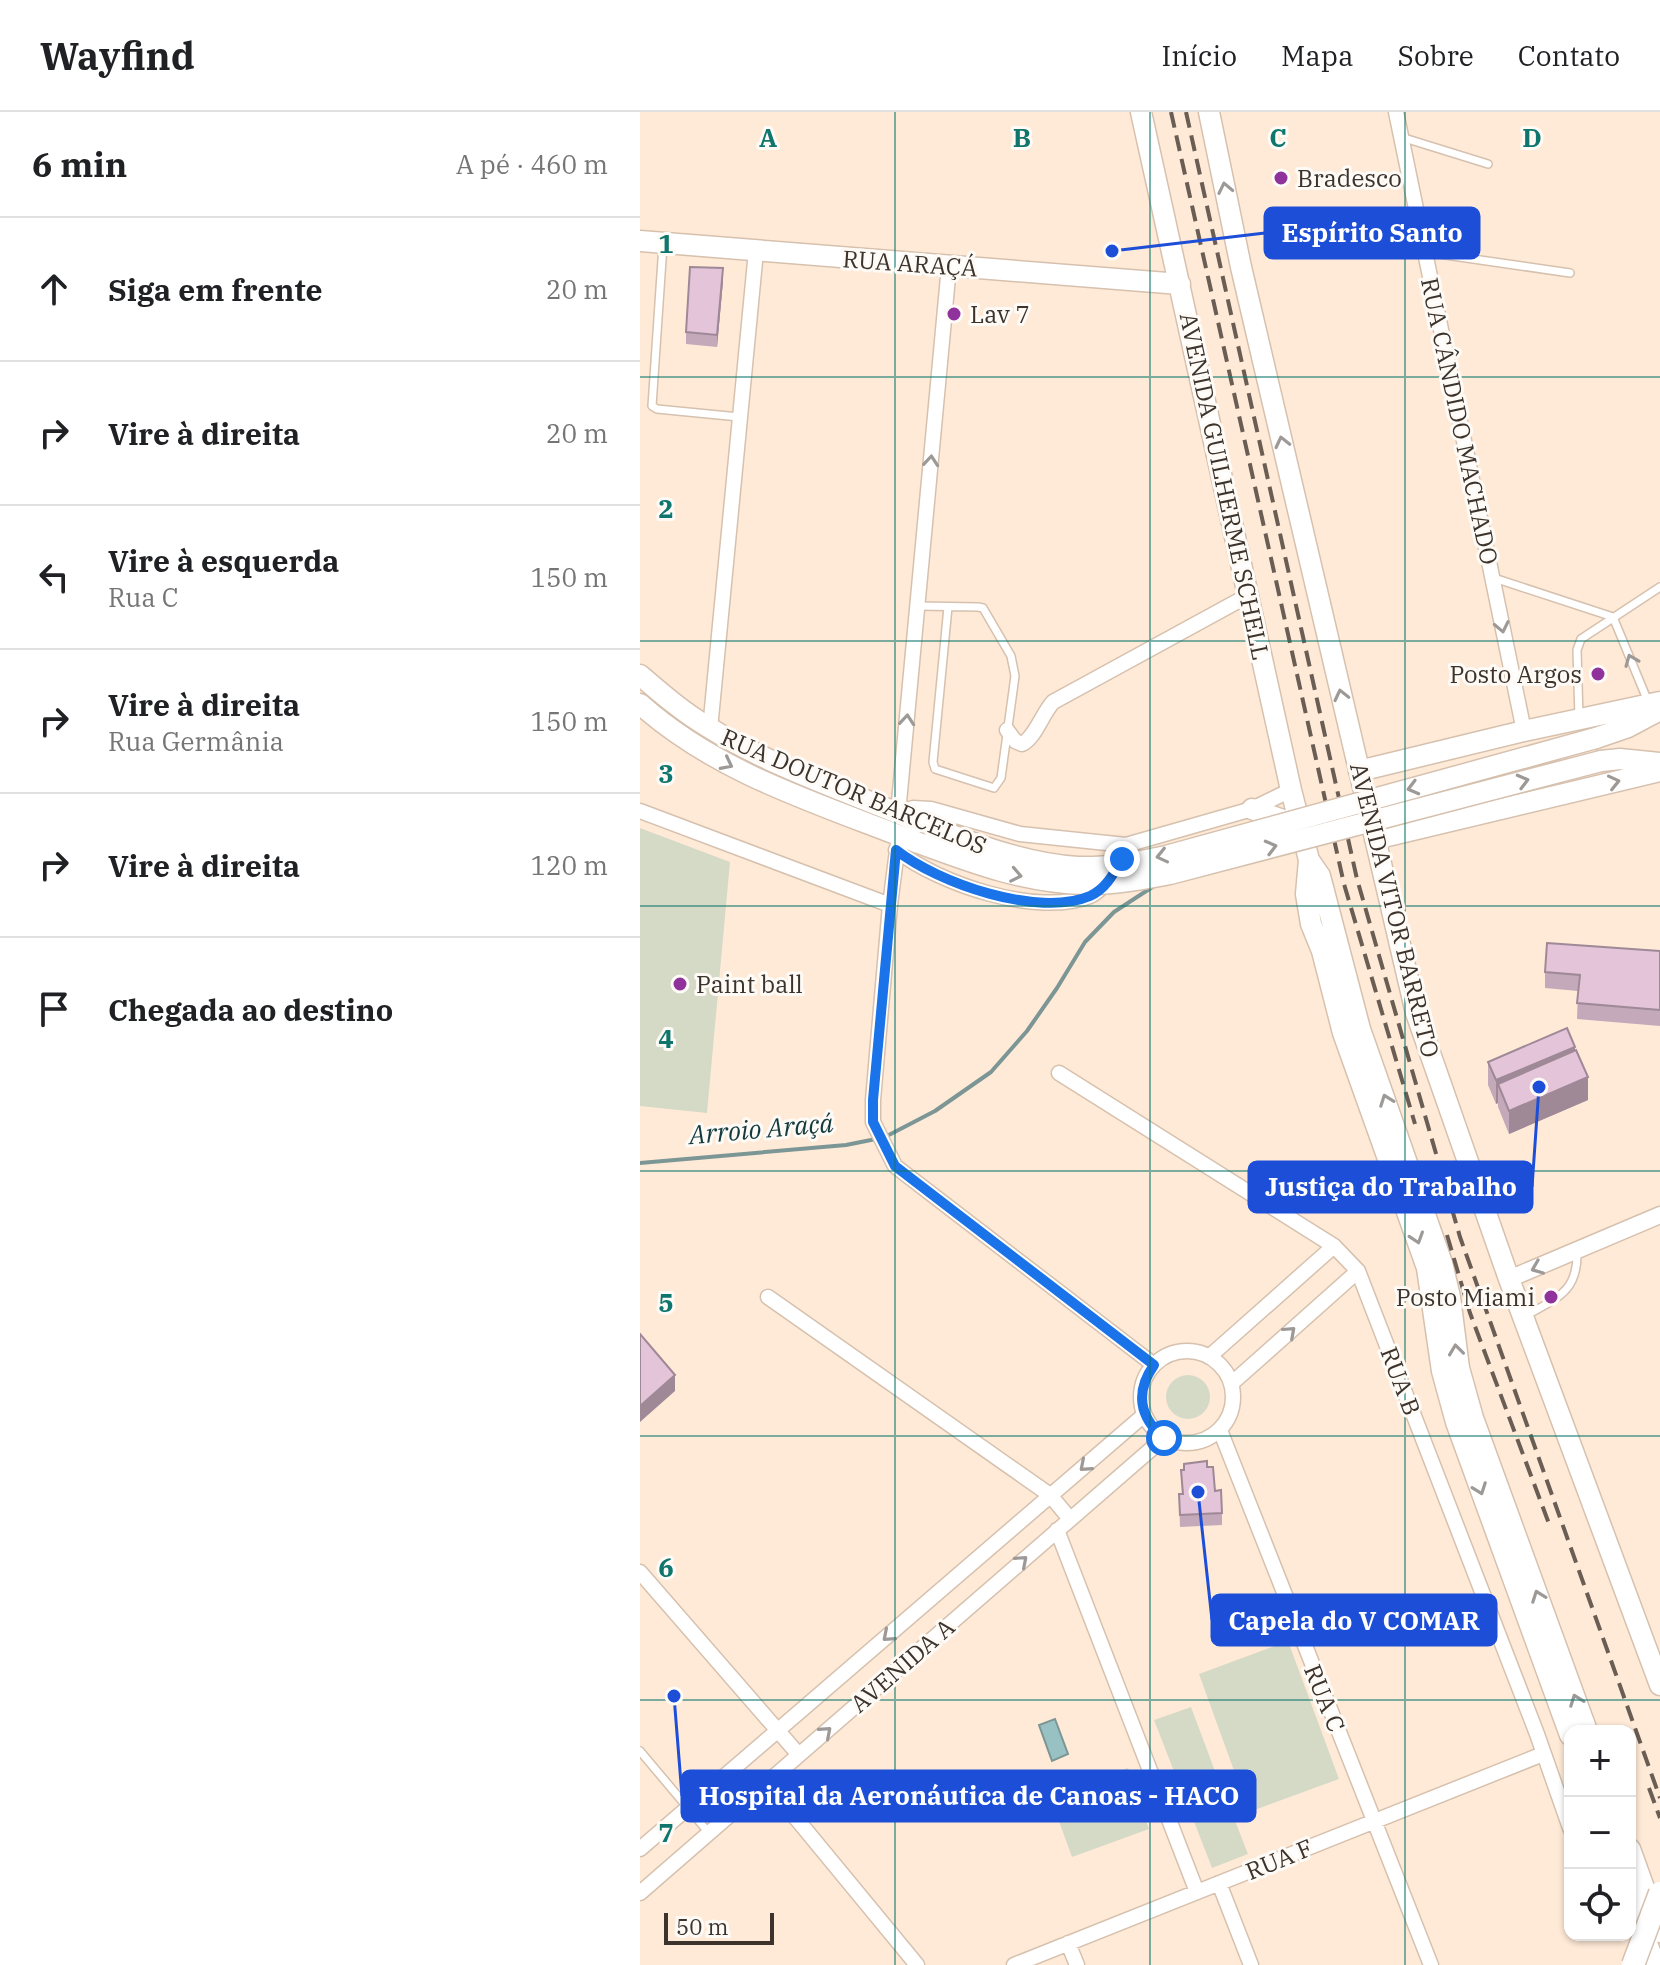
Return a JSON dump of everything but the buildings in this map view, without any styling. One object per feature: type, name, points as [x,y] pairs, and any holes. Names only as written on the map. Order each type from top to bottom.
[{"type":"main road","name":"AVENIDA GUILHERME SCHELL","points":[[1141,112],[1309,860],[1307,909],[1329,948],[1343,1033],[1427,1268],[1442,1371],[1456,1422],[1556,1672],[1584,1725]]},
{"type":"main road","name":"AVENIDA VITOR BARRETO","points":[[1209,112],[1241,267],[1416,1013],[1509,1279],[1660,1685]]},
{"type":"main road","name":"RUA ARAÇÁ","points":[[640,241],[1180,284]]},
{"type":"main road","name":"RUA DOUTOR BARCELOS","points":[[640,675],[684,712],[757,753],[978,846],[1035,861],[1079,867],[1123,865],[1166,856],[1596,738],[1628,727],[1656,705]]},
{"type":"main road","name":"RUA DOUTOR BARCELOS","points":[[640,704],[706,753],[904,842],[1006,873],[1084,884],[1125,882],[1170,874],[1601,761],[1620,759],[1660,763]]},
{"type":"main road","points":[[1359,771],[1524,731],[1656,705]]},
{"type":"main road","points":[[1375,839],[1660,771]]},
{"type":"main road","points":[[1252,809],[1299,826]]},
{"type":"main road","name":"AVENIDA GUILHERME SCHELL","points":[[1556,1672],[1568,1725]]},
{"type":"main road","points":[[1636,1866],[1660,1932]]},
{"type":"main road","points":[[1633,1965],[1660,1893]]},
{"type":"main road","points":[[1636,1913],[1655,1965]]},
{"type":"street","name":"RUA CÂNDIDO MACHADO","points":[[1396,112],[1524,731]]},
{"type":"street","points":[[710,729],[756,251]]},
{"type":"street","points":[[949,266],[898,813],[913,808],[931,809],[1020,834],[1126,845],[1252,809],[1291,790]]},
{"type":"street","points":[[1007,730],[1015,741],[1022,744],[1029,741],[1044,712],[1053,702],[1249,595]]},
{"type":"street","points":[[640,811],[890,905]]},
{"type":"street","points":[[904,842],[922,868],[946,879],[1014,899],[1045,901],[1076,900],[1093,895],[1109,880],[1126,845]]},
{"type":"street","points":[[904,842],[890,905],[873,1122],[893,1161],[1154,1365]]},
{"type":"street","name":"RUA B","points":[[1059,1073],[1334,1246],[1358,1271],[1564,1812]]},
{"type":"street","points":[[1509,1279],[1660,1215]]},
{"type":"street","points":[[1210,1356],[1334,1246]]},
{"type":"street","points":[[1231,1384],[1358,1271]]},
{"type":"street","points":[[768,1297],[1050,1495],[1070,1519]]},
{"type":"street","points":[[1189,1351],[1210,1356],[1224,1370],[1231,1384],[1232,1408],[1220,1430],[1208,1439],[1193,1443],[1178,1443],[1164,1438],[1152,1428],[1141,1402],[1141,1389],[1154,1365],[1176,1353],[1189,1351]]},
{"type":"street","name":"AVENIDA A","points":[[640,1849],[1144,1415]]},
{"type":"street","name":"RUA C","points":[[1220,1430],[1431,1965]]},
{"type":"street","name":"AVENIDA A","points":[[640,1893],[1164,1438]]},
{"type":"street","points":[[1057,1530],[1197,1892]]},
{"type":"street","points":[[640,1572],[799,1755]]},
{"type":"street","name":"RUA F","points":[[1014,1965],[1543,1754]]},
{"type":"street","points":[[767,1783],[917,1965]]},
{"type":"street","points":[[1219,1883],[1251,1965]]},
{"type":"street","points":[[1068,1943],[1077,1965]]},
{"type":"lane","points":[[1401,137],[1488,164]]},
{"type":"lane","points":[[663,243],[652,406],[739,417]]},
{"type":"lane","points":[[1425,252],[1570,273]]},
{"type":"lane","points":[[1492,577],[1613,617],[1656,705]]},
{"type":"lane","points":[[1579,719],[1577,650],[1581,639],[1660,587]]},
{"type":"lane","points":[[918,606],[983,608],[1011,656],[1015,676],[1001,778],[994,788],[951,776],[935,769],[933,762],[948,607]]},
{"type":"lane","points":[[1523,1317],[1558,1297],[1572,1284],[1577,1270],[1577,1252]]},
{"type":"lane","points":[[640,1751],[709,1833]]},
{"type":"lane","points":[[732,1770],[754,1794]]},
{"type":"green space","name":"Paint ball","points":[[640,828],[730,862],[707,1113],[640,1106]]},
{"type":"green space","points":[[1188,1375],[1203,1382],[1210,1397],[1203,1412],[1188,1419],[1173,1412],[1166,1397],[1173,1382]]},
{"type":"green space","points":[[1288,1641],[1339,1779],[1249,1812],[1199,1674]]},
{"type":"green space","points":[[1191,1707],[1218,1779],[1182,1792],[1154,1720]]},
{"type":"green space","points":[[1128,1768],[1149,1829],[1072,1857],[1049,1794]]},
{"type":"green space","points":[[1220,1782],[1248,1854],[1212,1868],[1184,1796]]},
{"type":"water","points":[[1055,1719],[1068,1754],[1052,1761],[1039,1725]]},
{"type":"waterway","name":"Arroio Araçá","points":[[885,1137],[935,1111],[991,1072],[1027,1031],[1085,942],[1114,912],[1154,886]]},
{"type":"waterway","name":"Arroio Araçá","points":[[640,1163],[846,1145],[876,1139]]},
{"type":"railway","points":[[1171,112],[1344,884],[1415,1124]]},
{"type":"railway","points":[[1186,112],[1357,879],[1460,1237],[1660,1798]]},
{"type":"railway","points":[[1447,1235],[1470,1313],[1551,1529]]},
{"type":"railway","points":[[1649,1788],[1660,1818]]},
{"type":"place","name":"Bradesco","points":[[1281,178]]},
{"type":"place","name":"Espírito Santo","points":[[1112,251]]},
{"type":"place","name":"Lav 7","points":[[954,314]]},
{"type":"place","name":"Posto Argos","points":[[1598,674]]},
{"type":"place","name":"Paint ball","points":[[680,984]]},
{"type":"place","name":"Justiça do Trabalho","points":[[1539,1087]]},
{"type":"place","name":"Posto Miami","points":[[1551,1297]]},
{"type":"place","name":"Capela do V COMAR","points":[[1198,1492]]},
{"type":"place","name":"Hospital da Aeronáutica de Canoas - HACO","points":[[674,1696]]},
{"type":"route","points":[[1122,859],[1109,880],[1093,895],[1076,900],[1045,901],[1014,899],[946,879],[922,868],[896,850],[873,1122],[895,1166],[1154,1365],[1141,1389],[1141,1402],[1152,1428],[1164,1438]]}]
